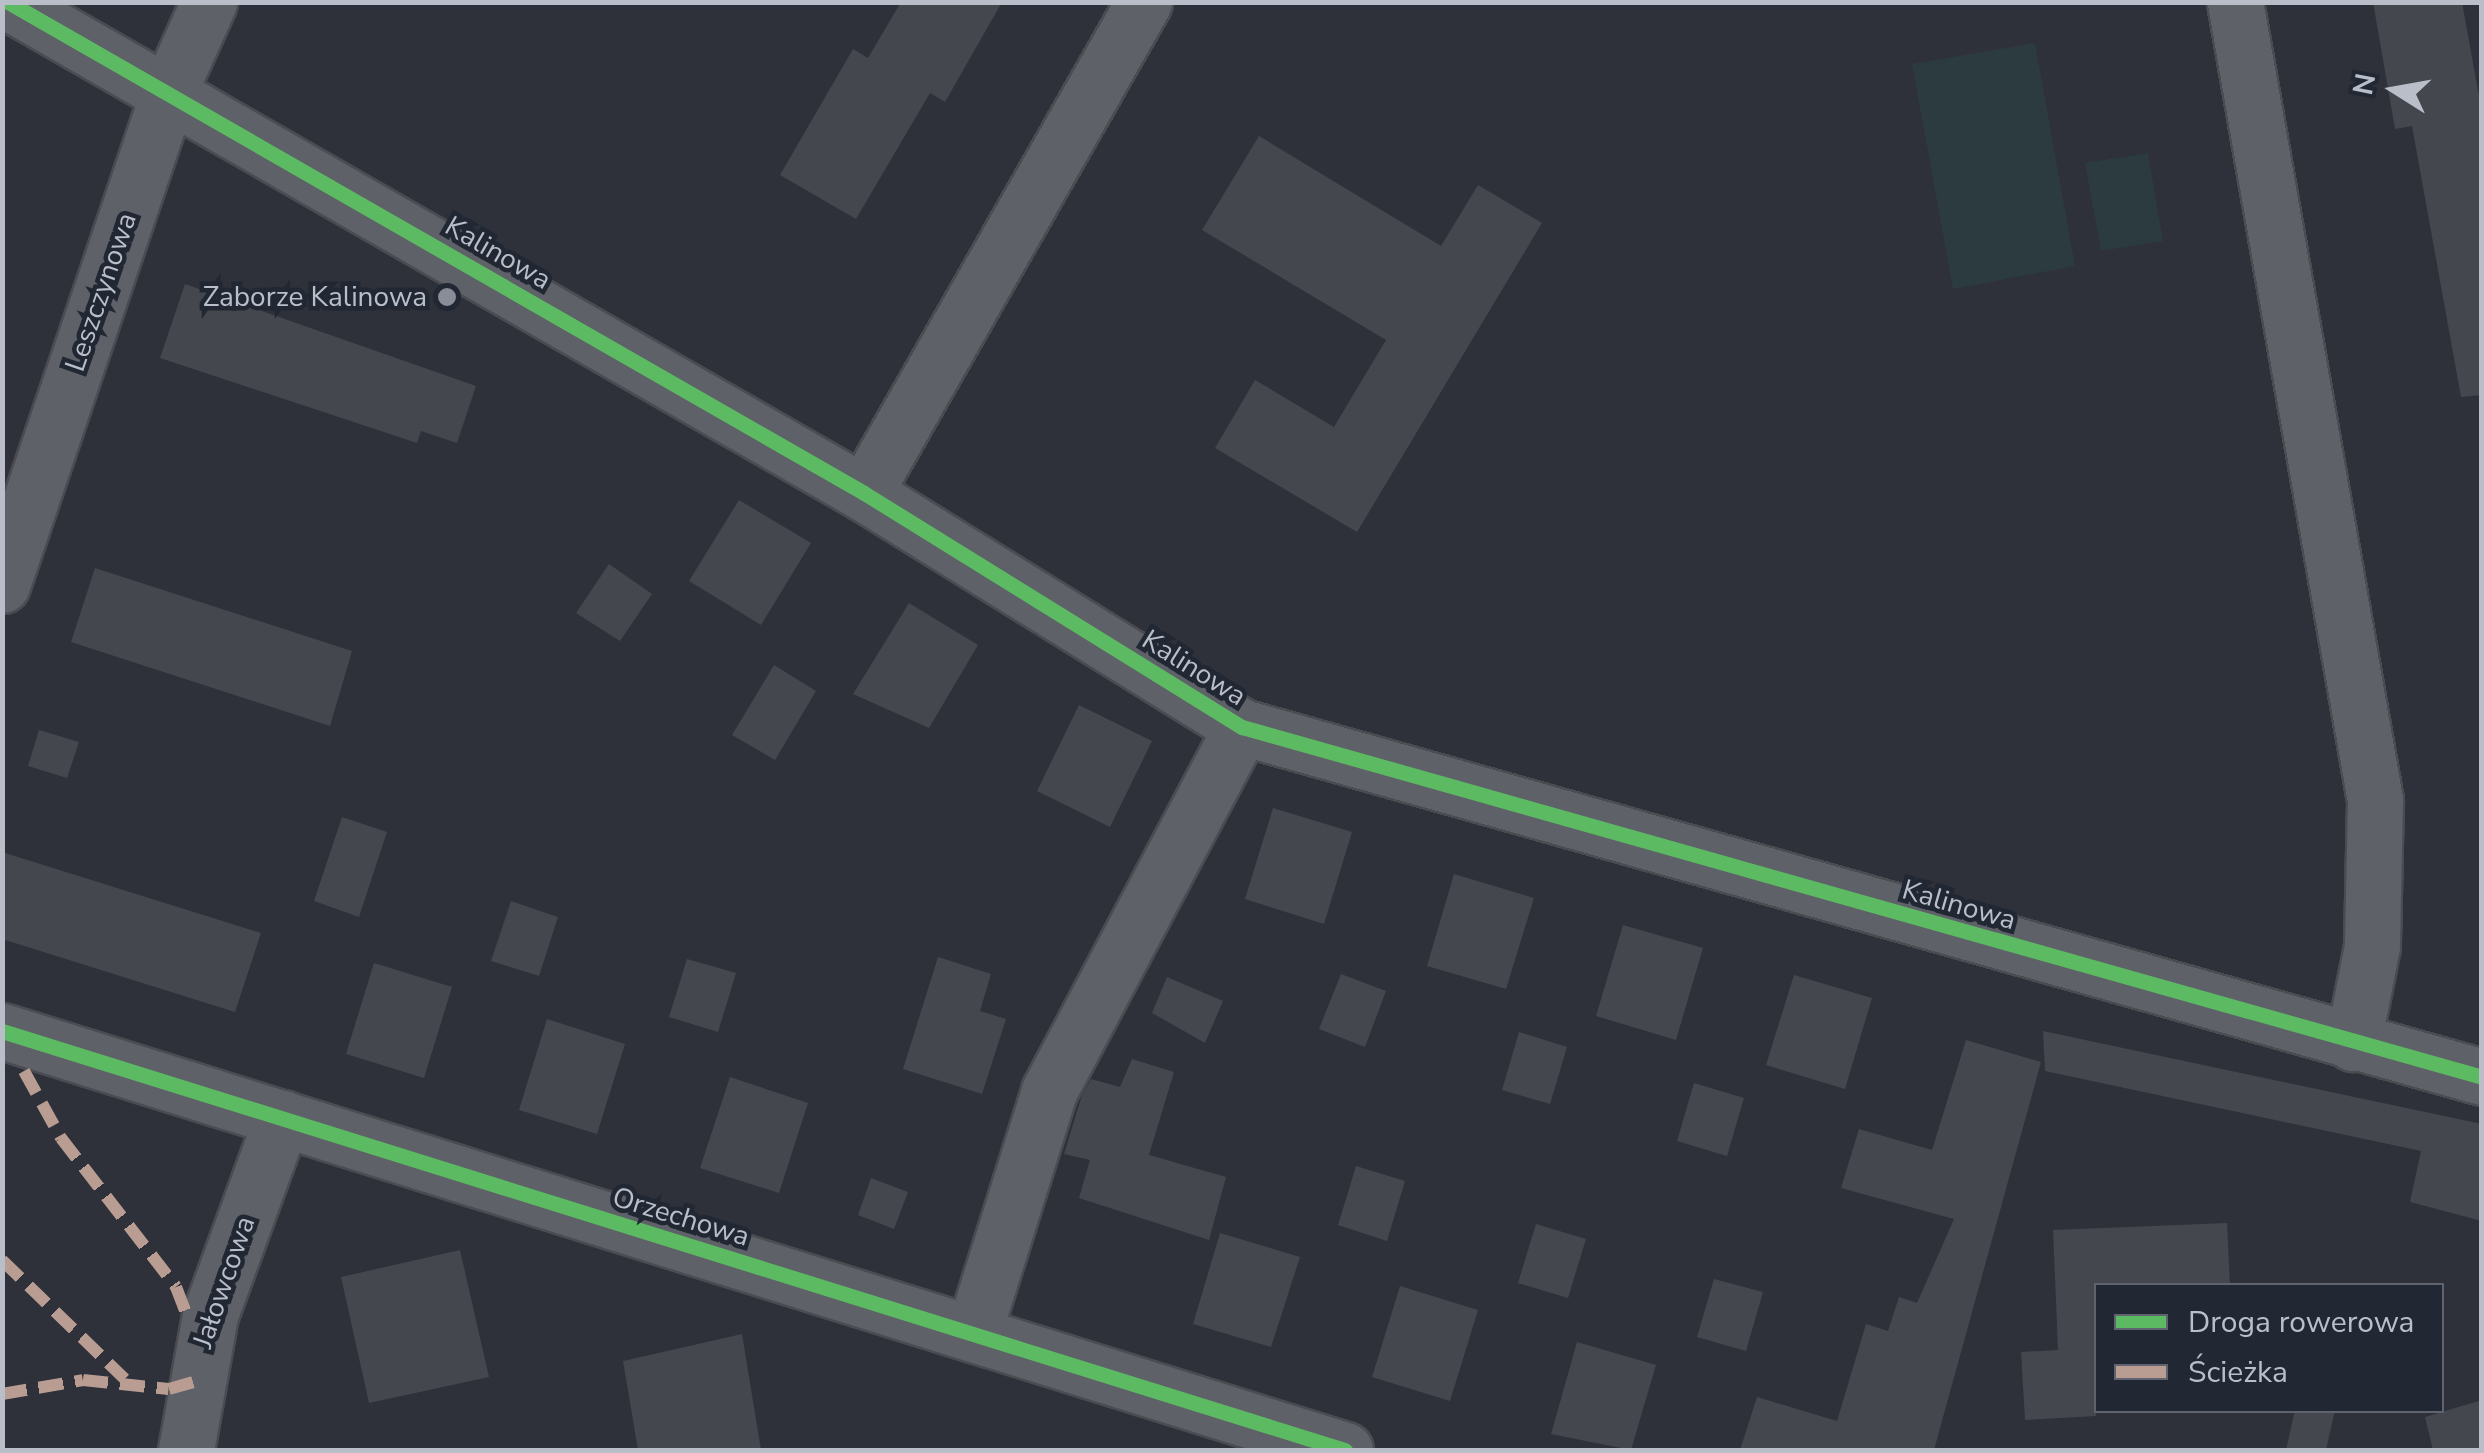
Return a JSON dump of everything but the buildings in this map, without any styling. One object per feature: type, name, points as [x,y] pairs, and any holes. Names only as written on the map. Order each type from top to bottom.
[{"type":"street","name":"Kalinowa","points":[[8,2],[864,493],[1242,727],[2352,1043],[2482,1076]]},
{"type":"street","name":"Leszczynowa","points":[[2,585],[169,91],[209,2]]},
{"type":"street","points":[[864,493],[1144,2]]},
{"type":"street","points":[[2234,2],[2375,800],[2372,946],[2352,1043]]},
{"type":"street","points":[[972,1334],[1049,1091],[1242,727]]},
{"type":"street","name":"Orzechowa","points":[[2,1031],[1345,1450]]},
{"type":"street","name":"Jałowcowa","points":[[186,1450],[205,1333],[282,1118]]},
{"type":"shaded area","points":[[2035,43],[2075,266],[1953,289],[1912,64]]},
{"type":"shaded area","points":[[2148,153],[2163,241],[2101,251],[2085,163]]},
{"type":"marked path","points":[[24,1071],[61,1138],[176,1287],[187,1316]]},
{"type":"marked path","points":[[2,1260],[125,1379]]},
{"type":"marked path","points":[[2,1394],[83,1380],[169,1389],[193,1382]]},
{"type":"cycle path","points":[[8,2],[864,493],[1242,727],[2482,1077]]},
{"type":"cycle path","points":[[2,1031],[1345,1450]]},
{"type":"place","name":"Zaborze Kalinowa","points":[[447,297]]}]
